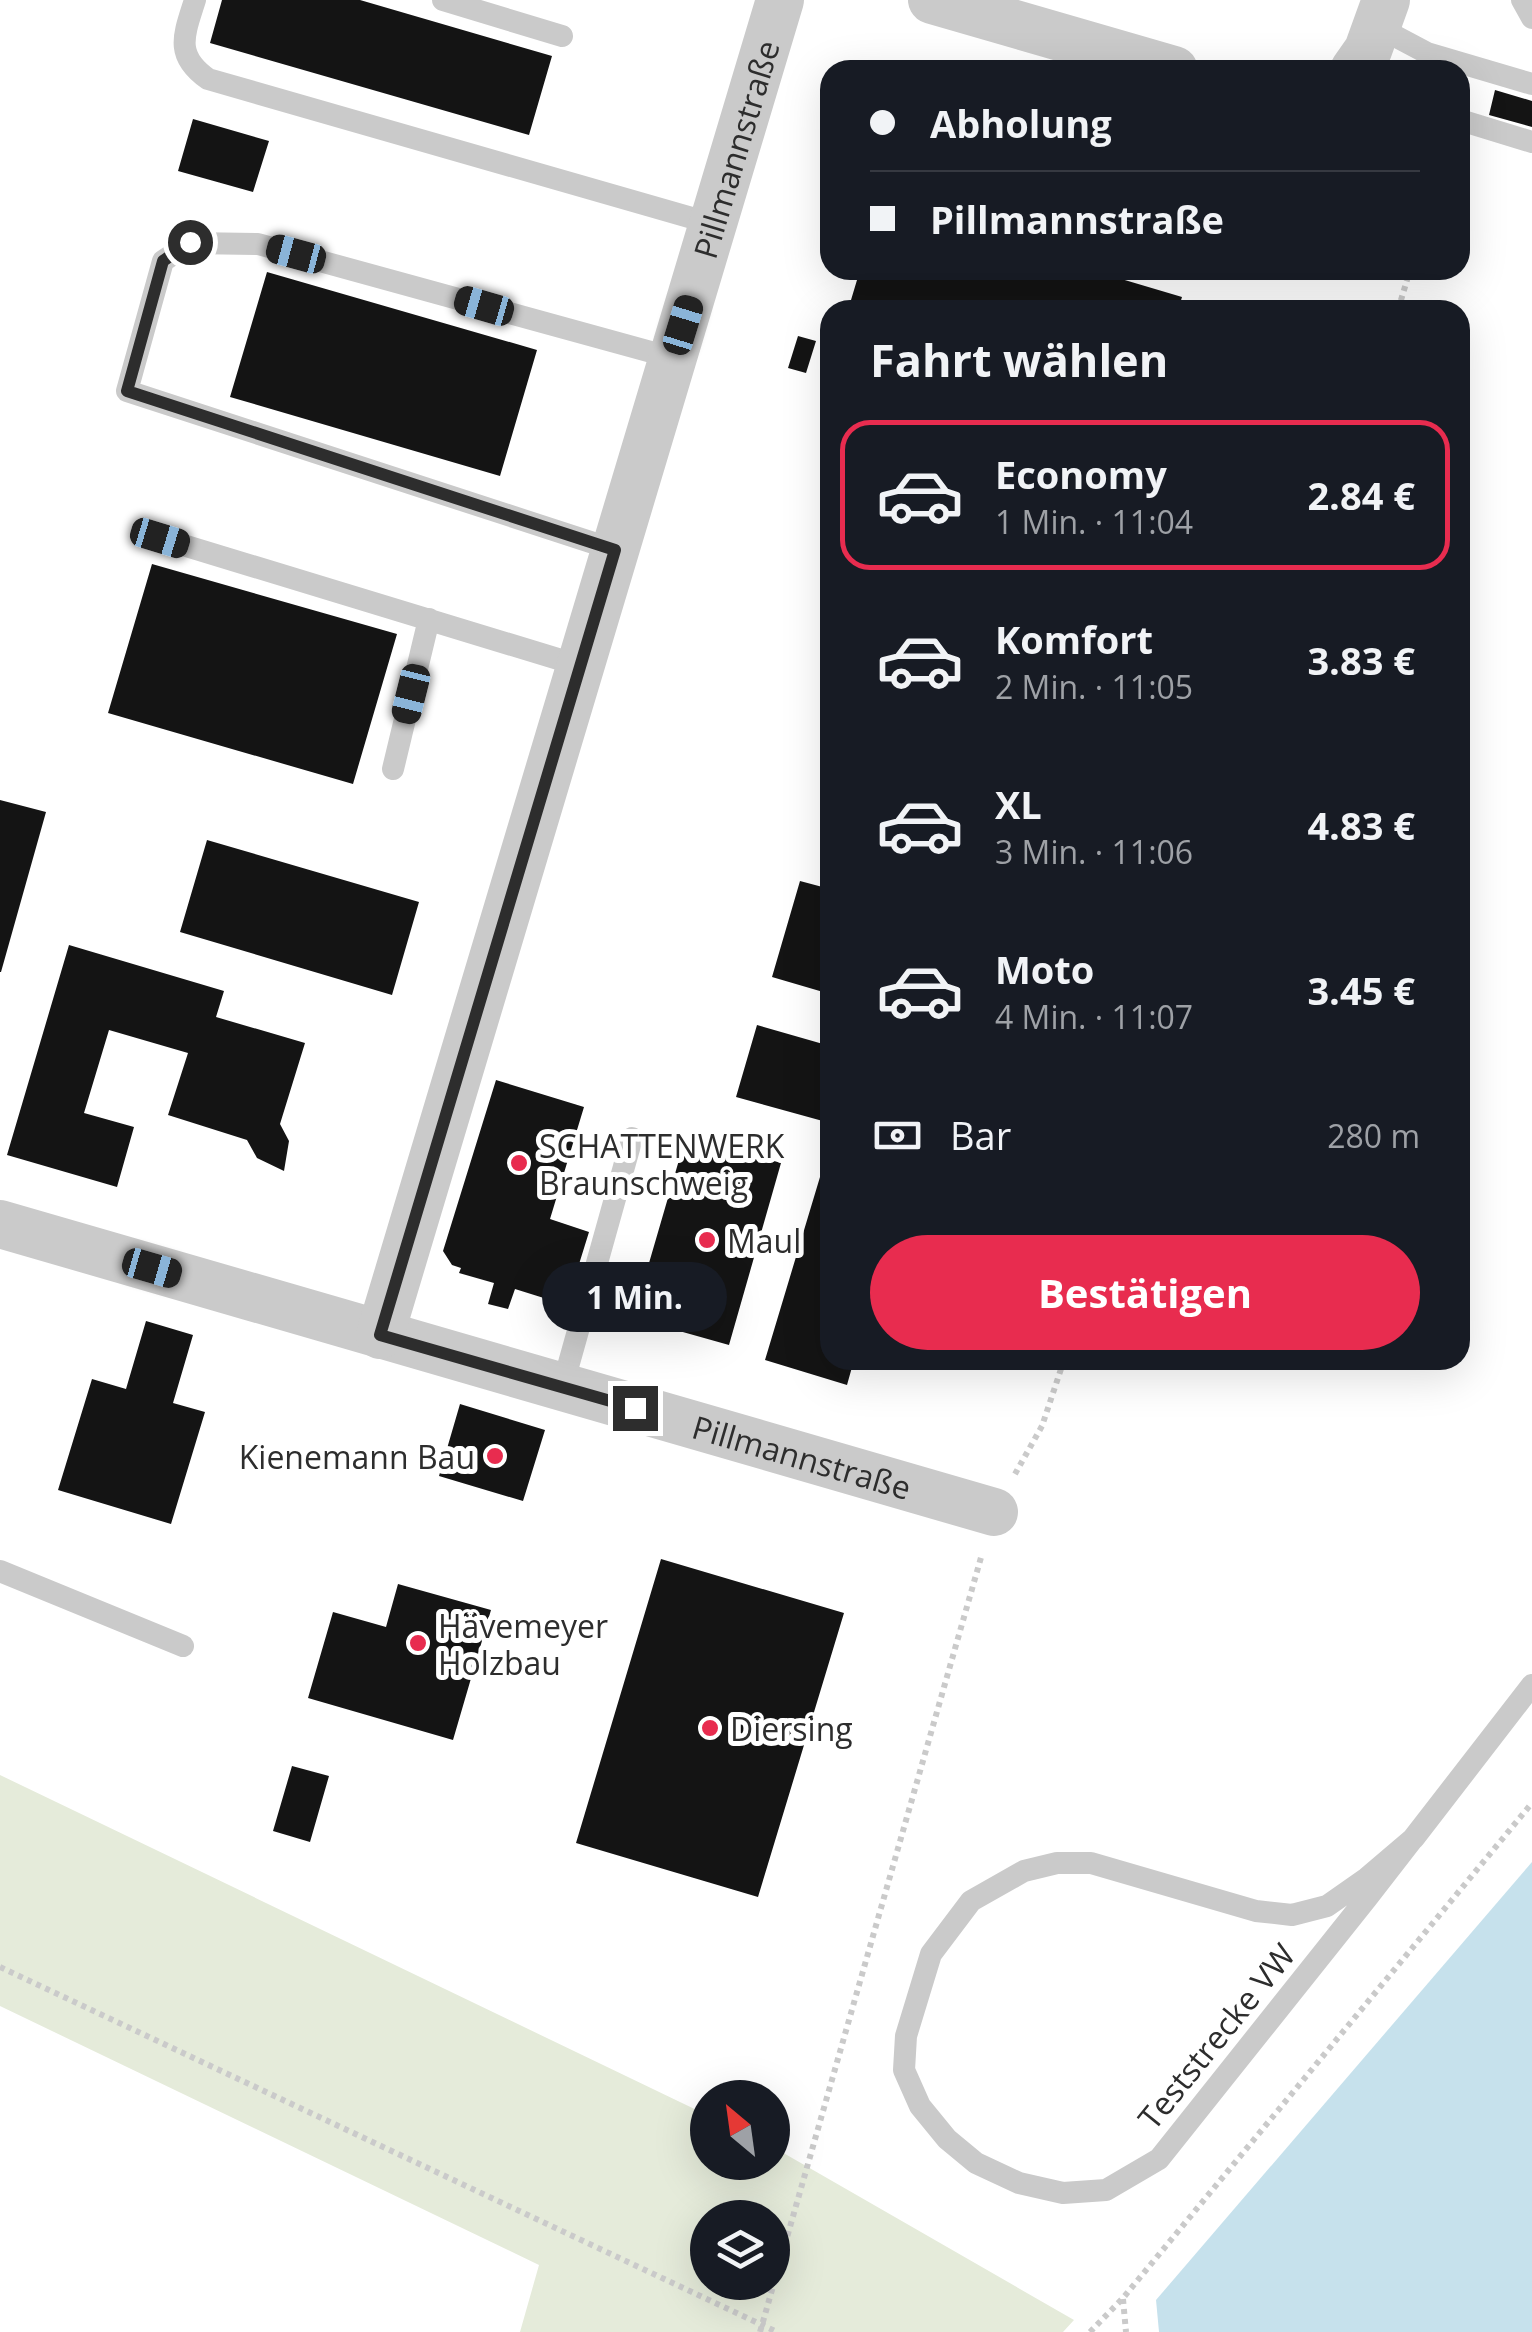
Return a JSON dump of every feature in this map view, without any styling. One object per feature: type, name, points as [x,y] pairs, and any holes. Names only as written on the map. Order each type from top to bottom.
[{"type":"street","name":"Pillmannstraße","points":[[380,1335],[780,0]]},
{"type":"street","points":[[932,0],[1139,60]]},
{"type":"street","points":[[1361,60],[1382,14]]},
{"type":"street","name":"Pillmannstraße","points":[[0,1224],[994,1512]]},
{"type":"lane","points":[[194,0],[184,35],[186,56],[195,70],[208,78],[713,224]]},
{"type":"lane","points":[[443,0],[562,36]]},
{"type":"lane","points":[[1522,0],[1532,18]]},
{"type":"lane","points":[[1382,14],[1427,53],[1451,60]]},
{"type":"lane","points":[[1470,66],[1532,84]]},
{"type":"lane","points":[[1470,123],[1532,142]]},
{"type":"lane","points":[[615,550],[127,391],[163,261],[190,242],[258,244],[673,358]]},
{"type":"lane","points":[[160,538],[581,666]]},
{"type":"lane","points":[[393,769],[429,620]]},
{"type":"lane","points":[[562,1388],[632,1138]]},
{"type":"lane","points":[[0,1571],[184,1646]]},
{"type":"lane","name":"Teststrecke VW","points":[[1473,1761],[1379,1883],[1355,1914],[1159,2159],[1106,2190],[1063,2193],[1019,2184],[976,2163],[946,2138],[920,2106],[904,2070],[906,2036],[931,1954],[972,1901],[999,1882],[1056,1863],[1092,1863],[1256,1911],[1292,1915],[1326,1906],[1367,1878],[1414,1838],[1526,1692]]},
{"type":"path","points":[[761,2328],[994,1512],[1042,1426],[1061,1370]]},
{"type":"path","points":[[1090,2332],[1123,2298],[1532,1804]]},
{"type":"path","points":[[0,1967],[761,2328],[777,2332]]},
{"type":"path","points":[[1123,2298],[1126,2332]]},
{"type":"green space","points":[[0,1775],[690,2107],[690,2180],[790,2180],[790,2157],[1074,2320],[1063,2332],[520,2332],[539,2265],[0,2006]]},
{"type":"water","points":[[1532,1862],[1532,2332],[1159,2332],[1156,2300]]},
{"type":"building","points":[[222,0],[360,0],[552,56],[529,135],[210,43]]},
{"type":"building","points":[[1495,90],[1532,101],[1532,127],[1489,115]]},
{"type":"building","points":[[193,119],[269,141],[253,192],[178,171]]},
{"type":"building","points":[[267,272],[537,350],[500,476],[230,397]]},
{"type":"building","points":[[857,280],[1125,280],[1182,297],[1181,300],[851,300]]},
{"type":"building","points":[[798,336],[816,341],[806,373],[788,368]]},
{"type":"building","points":[[152,564],[397,634],[353,784],[108,713]]},
{"type":"building","points":[[0,800],[46,812],[1,972],[0,972]]},
{"type":"building","points":[[207,840],[419,902],[392,995],[180,932]]},
{"type":"building","points":[[800,881],[820,886],[820,991],[772,977]]},
{"type":"building","points":[[69,945],[224,991],[216,1017],[305,1043],[280,1124],[289,1141],[284,1171],[257,1158],[247,1140],[168,1115],[188,1053],[109,1030],[84,1113],[134,1127],[117,1187],[7,1155]]},
{"type":"building","points":[[757,1025],[820,1043],[820,1120],[736,1097]]},
{"type":"building","name":"SCHATTENWERK Braunschweig","points":[[496,1080],[584,1107],[550,1219],[589,1232],[571,1290],[557,1297],[549,1294],[547,1299],[515,1289],[508,1309],[488,1304],[494,1283],[459,1273],[461,1268],[452,1265],[443,1251]]},
{"type":"building","name":"Maul","points":[[686,1136],[781,1163],[729,1345],[633,1318]]},
{"type":"building","points":[[820,1177],[820,1370],[851,1370],[847,1385],[765,1360]]},
{"type":"building","points":[[146,1321],[193,1335],[173,1403],[205,1412],[171,1524],[58,1490],[92,1379],[126,1389]]},
{"type":"building","points":[[460,1404],[545,1430],[523,1501],[439,1476]]},
{"type":"building","name":"Diersing","points":[[661,1559],[844,1613],[758,1897],[576,1843]]},
{"type":"building","points":[[398,1584],[491,1610],[453,1740],[308,1698],[333,1612],[386,1627]]},
{"type":"building","points":[[292,1766],[329,1776],[310,1842],[273,1831]]},
{"type":"place","name":"SCHATTENWERK Braunschweig","points":[[519,1163]]},
{"type":"place","name":"Maul","points":[[707,1240]]},
{"type":"place","name":"Kienemann Bau","points":[[495,1456]]},
{"type":"place","name":"Hävemeyer Holzbau","points":[[418,1643]]},
{"type":"place","name":"Diersing","points":[[710,1728]]},
{"type":"route","points":[[190,242],[163,261],[127,391],[615,550],[380,1335],[635,1408]]}]
